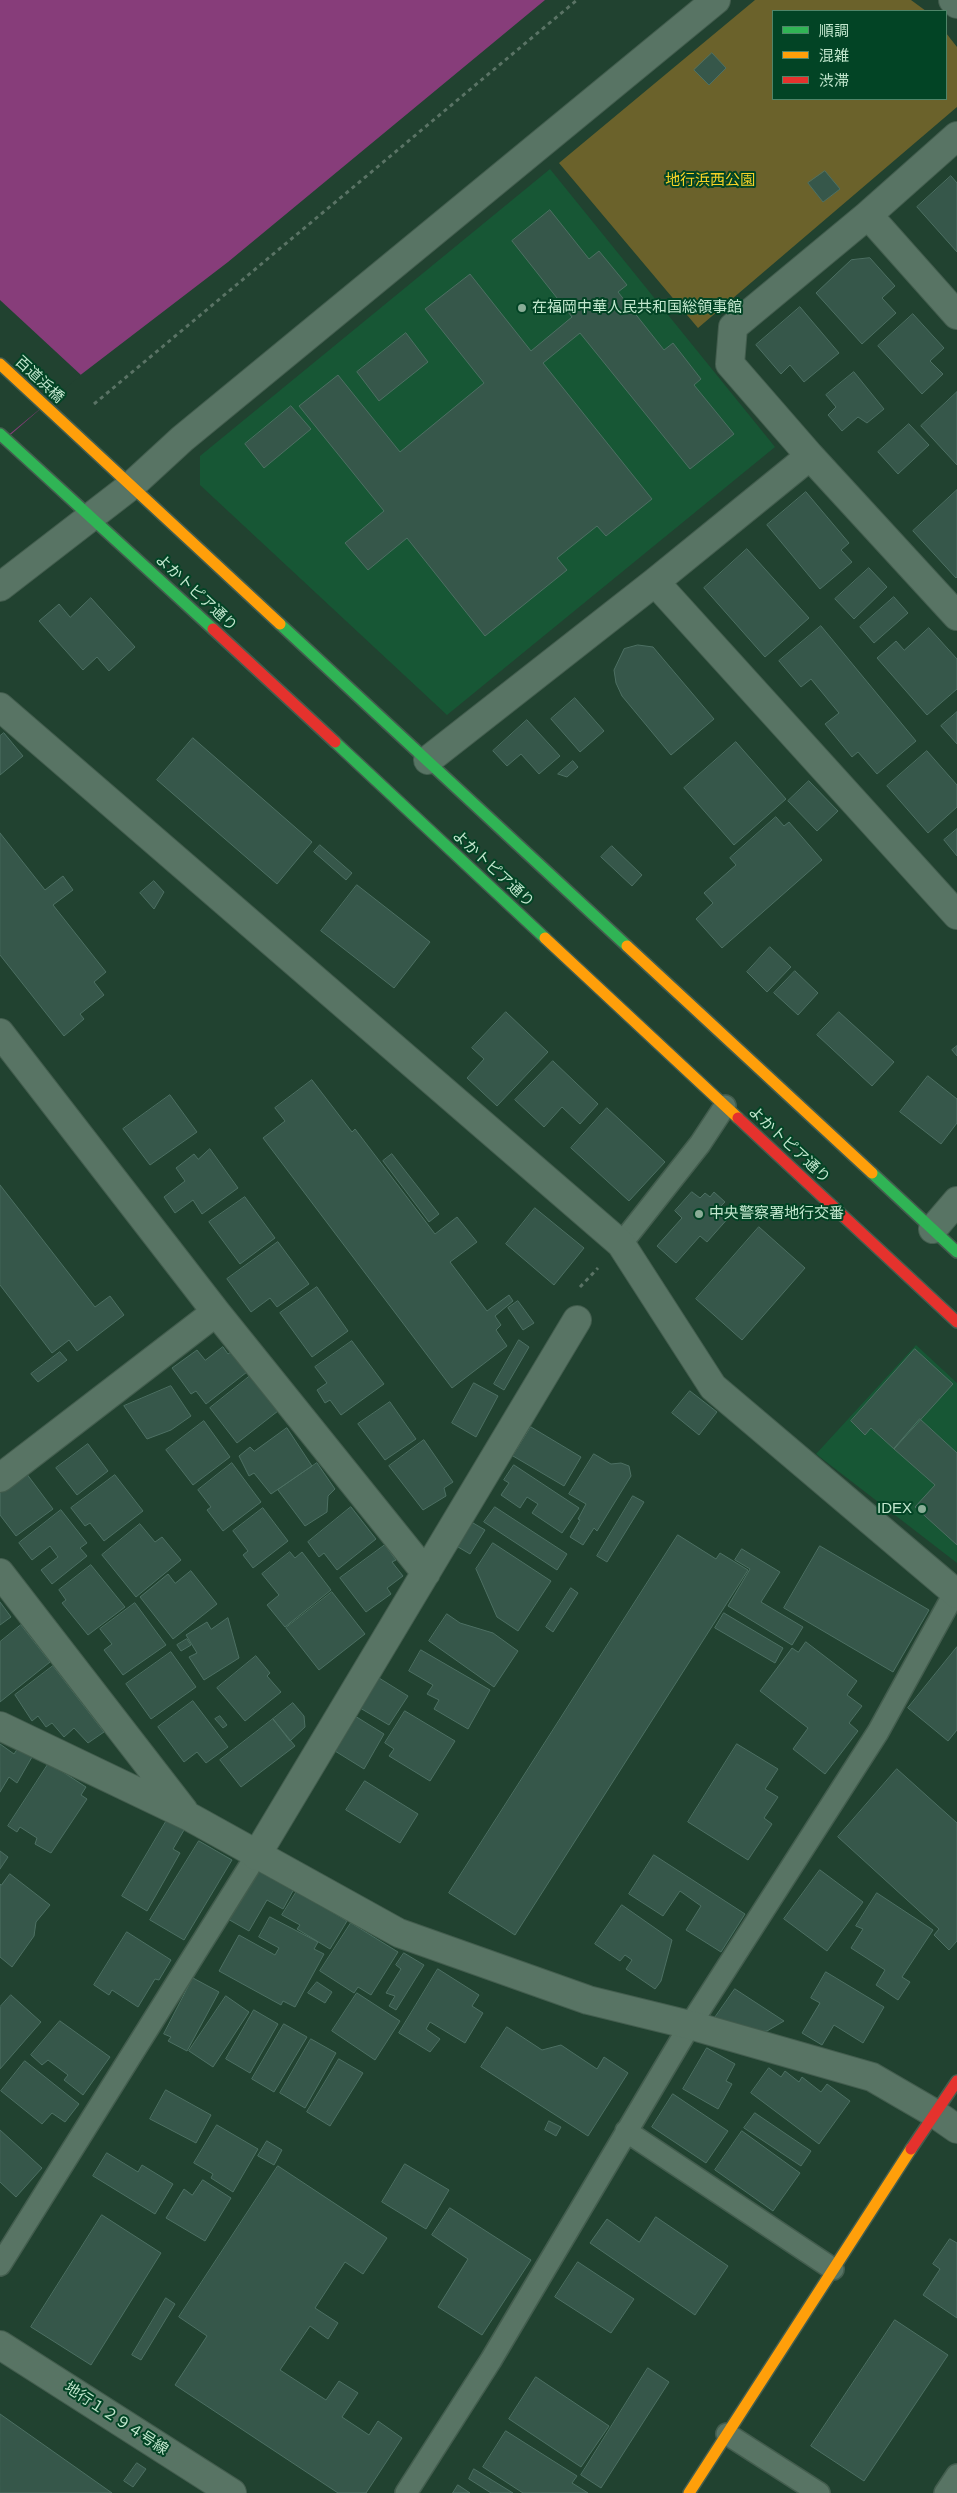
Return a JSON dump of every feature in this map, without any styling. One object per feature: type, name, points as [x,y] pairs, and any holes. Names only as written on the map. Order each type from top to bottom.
[{"type":"street","points":[[0,587],[91,515],[132,486],[182,440],[716,0]]},
{"type":"street","points":[[954,0],[957,4]]},
{"type":"street","points":[[957,136],[868,215],[733,327],[730,364],[810,456],[957,616]]},
{"type":"street","points":[[868,215],[957,315]]},
{"type":"street","name":"百道浜橋","points":[[0,364],[132,486]]},
{"type":"street","name":"よかトピア通り","points":[[3,437],[91,515],[957,1322]]},
{"type":"street","points":[[428,760],[655,582],[810,456]]},
{"type":"street","points":[[132,486],[957,1252]]},
{"type":"street","points":[[655,582],[957,915]]},
{"type":"street","points":[[0,707],[621,1244],[714,1387],[956,1593]]},
{"type":"street","points":[[0,1033],[216,1312],[426,1573]]},
{"type":"street","points":[[933,1229],[957,1201]]},
{"type":"street","points":[[0,1478],[216,1312]]},
{"type":"street","points":[[256,1856],[577,1320]]},
{"type":"street","points":[[0,1573],[188,1816]]},
{"type":"street","points":[[0,1726],[188,1816],[256,1856],[399,1933],[588,2000],[690,2025],[872,2077],[934,2113],[957,2129]]},
{"type":"street","points":[[689,2493],[934,2113],[957,2081]]},
{"type":"street","name":"地行１２９４号線","points":[[0,2345],[232,2493]]},
{"type":"lane","points":[[621,1244],[700,1144],[725,1106]]},
{"type":"lane","points":[[406,2493],[492,2360],[690,2025],[878,1732],[956,1593]]},
{"type":"lane","points":[[0,2264],[256,1856]]},
{"type":"lane","points":[[626,2131],[833,2269]]},
{"type":"lane","points":[[727,2434],[819,2493]]},
{"type":"lane","points":[[945,2493],[957,2475]]},
{"type":"path","points":[[94,404],[577,0]]},
{"type":"path","points":[[577,1320],[569,1298],[621,1244]]},
{"type":"shaded area","points":[[0,0],[545,0],[228,262],[70,383],[0,444]]},
{"type":"shaded area","name":"在福岡中華人民共和国総領事館","points":[[550,169],[775,447],[447,715],[200,485],[200,456]]},
{"type":"shaded area","name":"IDEX","points":[[916,1345],[957,1383],[957,1563],[816,1454]]},
{"type":"green space","name":"地行浜西公園","points":[[755,0],[911,0],[925,10],[772,10],[772,100],[947,100],[947,34],[957,47],[957,107],[698,328],[559,163]]},
{"type":"pier","points":[[0,300],[81,375],[0,442]]},
{"type":"building","points":[[712,53],[726,68],[709,85],[694,70]]},
{"type":"building","points":[[825,171],[840,189],[823,202],[808,183]]},
{"type":"building","points":[[951,176],[957,183],[957,252],[917,207]]},
{"type":"building","points":[[550,210],[589,259],[599,251],[627,285],[618,292],[664,350],[673,343],[701,379],[694,385],[734,434],[690,469],[580,333],[543,363],[652,499],[606,536],[597,526],[557,558],[567,570],[485,636],[407,538],[368,570],[345,543],[384,511],[299,406],[338,375],[400,452],[484,383],[425,309],[470,274],[531,351],[572,317],[512,241]]},
{"type":"building","points":[[870,258],[895,286],[882,298],[896,313],[862,344],[816,293],[851,260]]},
{"type":"building","points":[[800,307],[839,353],[804,382],[790,365],[781,374],[756,345]]},
{"type":"building","points":[[913,314],[944,348],[930,361],[943,374],[922,394],[878,346]]},
{"type":"building","points":[[406,333],[428,362],[379,401],[357,372]]},
{"type":"building","points":[[854,372],[884,409],[867,423],[858,417],[842,431],[828,415],[836,407],[826,395]]},
{"type":"building","points":[[957,392],[957,465],[921,426]]},
{"type":"building","points":[[291,406],[311,429],[264,468],[245,444]]},
{"type":"building","points":[[909,424],[929,445],[898,474],[878,452]]},
{"type":"building","points":[[957,490],[957,577],[956,578],[913,531]]},
{"type":"building","points":[[806,492],[849,543],[841,550],[852,562],[820,589],[767,525]]},
{"type":"building","points":[[747,549],[809,618],[765,657],[704,588]]},
{"type":"building","points":[[869,568],[887,587],[854,619],[835,599]]},
{"type":"building","points":[[894,597],[908,613],[874,643],[860,627]]},
{"type":"building","points":[[91,598],[135,647],[109,671],[97,657],[83,670],[39,621],[59,604],[70,617]]},
{"type":"building","points":[[821,626],[916,741],[877,774],[858,752],[852,757],[825,724],[839,713],[811,679],[801,687],[779,661]]},
{"type":"building","points":[[929,628],[957,659],[957,689],[927,715],[877,658],[896,641],[904,650]]},
{"type":"building","points":[[638,645],[653,647],[714,719],[671,755],[622,696],[616,683],[614,670],[624,649]]},
{"type":"building","points":[[575,698],[604,731],[580,752],[551,719]]},
{"type":"building","points":[[957,712],[957,744],[941,726]]},
{"type":"building","points":[[527,720],[560,756],[539,774],[521,754],[507,766],[493,751]]},
{"type":"building","points":[[4,733],[23,756],[0,775],[0,736]]},
{"type":"building","points":[[193,738],[312,842],[277,884],[157,780]]},
{"type":"building","points":[[736,742],[786,799],[734,845],[684,788]]},
{"type":"building","points":[[927,751],[957,785],[957,807],[928,833],[887,786]]},
{"type":"building","points":[[573,761],[578,767],[567,777],[558,774]]},
{"type":"building","points":[[809,781],[838,811],[817,831],[788,801]]},
{"type":"building","points":[[776,817],[784,826],[789,822],[822,860],[722,948],[696,919],[713,903],[704,893],[736,865],[730,858]]},
{"type":"building","points":[[957,829],[957,856],[944,840]]},
{"type":"building","points":[[0,833],[45,890],[63,876],[73,890],[53,905],[106,972],[94,982],[104,995],[80,1014],[84,1019],[64,1036],[0,955]]},
{"type":"building","points":[[320,845],[352,873],[346,880],[314,852]]},
{"type":"building","points":[[612,846],[642,875],[632,886],[601,857]]},
{"type":"building","points":[[154,881],[164,892],[154,909],[140,893]]},
{"type":"building","points":[[357,885],[430,942],[394,988],[321,931]]},
{"type":"building","points":[[770,947],[791,967],[767,992],[747,972]]},
{"type":"building","points":[[795,971],[818,993],[798,1015],[774,993]]},
{"type":"building","points":[[506,1012],[548,1052],[497,1106],[467,1078],[484,1059],[472,1048]]},
{"type":"building","points":[[839,1012],[894,1062],[872,1086],[817,1035]]},
{"type":"building","points":[[957,1046],[957,1056],[952,1050]]},
{"type":"building","points":[[553,1061],[598,1104],[580,1124],[562,1107],[544,1127],[515,1100]]},
{"type":"building","points":[[928,1076],[957,1099],[957,1123],[941,1144],[900,1112]]},
{"type":"building","points":[[312,1080],[352,1132],[355,1129],[435,1234],[457,1217],[477,1242],[450,1262],[487,1311],[509,1295],[513,1301],[495,1316],[501,1325],[496,1330],[507,1346],[452,1388],[263,1138],[285,1121],[275,1108]]},
{"type":"building","points":[[170,1095],[197,1132],[150,1165],[123,1129]]},
{"type":"building","points":[[607,1108],[665,1162],[629,1201],[571,1148]]},
{"type":"building","points":[[210,1149],[238,1188],[202,1214],[193,1200],[175,1213],[164,1197],[185,1181],[176,1168],[194,1154],[198,1159]]},
{"type":"building","points":[[392,1154],[439,1214],[429,1222],[383,1161]]},
{"type":"building","points":[[0,1185],[95,1307],[110,1296],[124,1315],[77,1351],[69,1340],[52,1353],[0,1285]]},
{"type":"building","points":[[692,1192],[700,1198],[705,1193],[710,1197],[714,1192],[725,1202],[720,1207],[730,1216],[707,1242],[700,1236],[676,1263],[657,1246],[682,1218],[675,1211]]},
{"type":"building","points":[[245,1197],[275,1238],[240,1264],[209,1222]]},
{"type":"building","points":[[535,1208],[584,1248],[554,1285],[506,1244]]},
{"type":"building","points":[[759,1227],[805,1268],[742,1340],[696,1299]]},
{"type":"building","points":[[278,1242],[309,1284],[277,1307],[270,1298],[251,1312],[227,1279]]},
{"type":"building","points":[[317,1287],[348,1331],[312,1357],[280,1313]]},
{"type":"building","points":[[518,1301],[534,1323],[523,1330],[508,1308]]},
{"type":"building","points":[[519,1340],[529,1347],[504,1390],[494,1384]]},
{"type":"building","points":[[352,1341],[384,1384],[341,1415],[330,1400],[325,1403],[317,1390],[327,1383],[315,1367]]},
{"type":"building","points":[[223,1347],[228,1354],[232,1351],[247,1372],[206,1404],[196,1391],[191,1394],[172,1368],[197,1350],[205,1360]]},
{"type":"building","points":[[915,1349],[953,1384],[894,1449],[871,1428],[865,1435],[851,1421]]},
{"type":"building","points":[[60,1352],[67,1360],[38,1382],[31,1374]]},
{"type":"building","points":[[250,1376],[278,1411],[237,1443],[210,1408]]},
{"type":"building","points":[[474,1383],[498,1396],[476,1437],[452,1423]]},
{"type":"building","points":[[171,1386],[191,1416],[171,1430],[147,1439],[124,1406]]},
{"type":"building","points":[[690,1391],[717,1412],[699,1435],[672,1413]]},
{"type":"building","points":[[390,1402],[416,1439],[385,1460],[358,1424]]},
{"type":"building","points":[[920,1419],[957,1453],[957,1545],[915,1507],[935,1485],[894,1449]]},
{"type":"building","points":[[204,1421],[230,1457],[193,1485],[166,1450]]},
{"type":"building","points":[[531,1427],[581,1457],[564,1486],[513,1456]]},
{"type":"building","points":[[287,1428],[312,1466],[271,1494],[254,1473],[249,1476],[239,1456],[250,1447],[254,1451]]},
{"type":"building","points":[[424,1440],[453,1482],[444,1488],[446,1496],[423,1510],[389,1466]]},
{"type":"building","points":[[88,1444],[108,1471],[77,1495],[56,1468]]},
{"type":"building","points":[[594,1454],[611,1464],[621,1463],[629,1466],[631,1476],[597,1531],[594,1528],[583,1545],[570,1537],[580,1520],[578,1519],[586,1504],[569,1494]]},
{"type":"building","points":[[232,1463],[261,1502],[223,1531],[207,1510],[211,1507],[198,1490]]},
{"type":"building","points":[[317,1463],[335,1489],[328,1496],[327,1512],[305,1526],[278,1490]]},
{"type":"building","points":[[514,1465],[579,1508],[562,1533],[532,1513],[538,1504],[527,1497],[520,1508],[501,1495],[509,1483],[504,1480]]},
{"type":"building","points":[[26,1473],[53,1509],[16,1536],[0,1515],[0,1493]]},
{"type":"building","points":[[115,1475],[143,1511],[104,1541],[90,1523],[85,1526],[71,1508]]},
{"type":"building","points":[[633,1496],[644,1502],[607,1562],[597,1556]]},
{"type":"building","points":[[351,1507],[376,1539],[337,1570],[324,1553],[319,1557],[308,1542]]},
{"type":"building","points":[[495,1507],[567,1554],[557,1570],[484,1522]]},
{"type":"building","points":[[263,1508],[288,1541],[253,1568],[243,1555],[248,1551],[233,1531]]},
{"type":"building","points":[[61,1510],[87,1543],[80,1548],[87,1556],[52,1584],[41,1570],[58,1557],[50,1546],[32,1560],[19,1543]]},
{"type":"building","points":[[468,1520],[485,1530],[470,1554],[453,1544]]},
{"type":"building","points":[[140,1524],[155,1542],[162,1537],[181,1560],[136,1597],[102,1555]]},
{"type":"building","points":[[678,1535],[716,1559],[720,1553],[748,1570],[515,1935],[449,1893]]},
{"type":"building","points":[[493,1543],[551,1581],[518,1631],[497,1617],[476,1569]]},
{"type":"building","points":[[385,1545],[396,1560],[392,1562],[403,1576],[387,1588],[391,1594],[366,1612],[340,1578]]},
{"type":"building","points":[[820,1546],[929,1610],[893,1672],[784,1608]]},
{"type":"building","points":[[742,1549],[780,1572],[761,1602],[803,1627],[792,1645],[728,1606],[750,1569],[735,1560]]},
{"type":"building","points":[[290,1552],[295,1558],[302,1552],[331,1590],[285,1627],[267,1605],[279,1595],[262,1574]]},
{"type":"building","points":[[91,1565],[125,1607],[88,1635],[62,1603],[66,1600],[59,1590]]},
{"type":"building","points":[[191,1571],[217,1604],[173,1639],[140,1597],[168,1574],[175,1583]]},
{"type":"building","points":[[571,1588],[578,1593],[553,1632],[546,1627]]},
{"type":"building","points":[[332,1592],[365,1634],[319,1670],[286,1628]]},
{"type":"building","points":[[0,1602],[11,1617],[0,1625]]},
{"type":"building","points":[[135,1603],[166,1645],[123,1675],[104,1650],[112,1644],[100,1629]]},
{"type":"building","points":[[724,1613],[783,1648],[775,1663],[715,1628]]},
{"type":"building","points":[[447,1614],[460,1623],[493,1633],[518,1651],[494,1687],[429,1641]]},
{"type":"building","points":[[228,1618],[239,1658],[204,1680],[189,1657],[197,1653],[186,1635],[207,1622],[211,1629]]},
{"type":"building","points":[[21,1625],[50,1662],[0,1702],[0,1642]]},
{"type":"building","points":[[187,1639],[191,1645],[181,1651],[177,1645]]},
{"type":"building","points":[[806,1642],[857,1681],[847,1695],[862,1706],[849,1723],[858,1731],[825,1774],[793,1749],[808,1728],[760,1691],[792,1648],[798,1652]]},
{"type":"building","points":[[957,1647],[957,1730],[948,1741],[908,1708]]},
{"type":"building","points":[[421,1650],[490,1690],[468,1729],[434,1709],[439,1700],[427,1694],[433,1685],[409,1671]]},
{"type":"building","points":[[171,1652],[196,1687],[151,1719],[126,1684]]},
{"type":"building","points":[[256,1656],[270,1673],[267,1676],[281,1692],[245,1721],[217,1688]]},
{"type":"building","points":[[53,1666],[104,1732],[88,1743],[74,1728],[64,1737],[52,1723],[46,1727],[38,1716],[32,1721],[15,1695]]},
{"type":"building","points":[[379,1678],[408,1696],[389,1725],[360,1708]]},
{"type":"building","points":[[193,1701],[228,1747],[206,1763],[197,1752],[184,1762],[158,1727]]},
{"type":"building","points":[[293,1703],[304,1716],[305,1727],[290,1741],[273,1719]]},
{"type":"building","points":[[405,1711],[455,1741],[430,1781],[389,1756],[394,1749],[385,1743]]},
{"type":"building","points":[[220,1716],[227,1725],[223,1728],[215,1719]]},
{"type":"building","points":[[355,1716],[384,1734],[364,1769],[335,1751]]},
{"type":"building","points":[[273,1719],[295,1746],[241,1787],[220,1760]]},
{"type":"building","points":[[0,1744],[14,1754],[18,1748],[32,1757],[17,1783],[9,1777],[0,1792]]},
{"type":"building","points":[[737,1744],[778,1769],[765,1789],[778,1797],[764,1818],[772,1824],[748,1860],[688,1822]]},
{"type":"building","points":[[49,1763],[86,1787],[81,1795],[87,1799],[51,1853],[35,1844],[37,1838],[20,1827],[17,1832],[8,1826]]},
{"type":"building","points":[[897,1769],[957,1823],[957,1941],[949,1950],[934,1935],[939,1929],[838,1837]]},
{"type":"building","points":[[365,1781],[418,1814],[400,1843],[346,1810]]},
{"type":"building","points":[[167,1820],[184,1830],[173,1849],[180,1853],[147,1911],[122,1896]]},
{"type":"building","points":[[199,1841],[232,1860],[184,1940],[150,1920]]},
{"type":"building","points":[[0,1851],[8,1857],[0,1869]]},
{"type":"building","points":[[654,1855],[745,1914],[721,1952],[686,1930],[701,1906],[680,1891],[663,1916],[629,1894]]},
{"type":"building","points":[[820,1870],[863,1902],[827,1951],[784,1919]]},
{"type":"building","points":[[262,1871],[294,1889],[283,1909],[267,1900],[249,1931],[226,1918],[252,1872]]},
{"type":"building","points":[[10,1874],[50,1905],[36,1922],[34,1936],[12,1967],[0,1957],[0,1884]]},
{"type":"building","points":[[297,1891],[347,1921],[330,1949],[297,1929],[300,1925],[282,1915]]},
{"type":"building","points":[[877,1893],[933,1930],[902,1977],[910,1982],[898,2000],[876,1985],[885,1970],[851,1948],[863,1929],[856,1926]]},
{"type":"building","points":[[622,1905],[672,1940],[661,1981],[655,1989],[626,1969],[632,1960],[625,1955],[620,1961],[595,1944]]},
{"type":"building","points":[[270,1917],[318,1942],[314,1949],[324,1954],[295,2007],[283,2001],[281,2005],[219,1971],[239,1935],[275,1955],[279,1948],[259,1937]]},
{"type":"building","points":[[351,1923],[398,1952],[371,1995],[358,1987],[354,1993],[320,1971]]},
{"type":"building","points":[[127,1932],[171,1960],[159,1980],[155,1979],[138,2007],[112,1990],[109,1995],[94,1985]]},
{"type":"building","points":[[404,1953],[424,1965],[396,2010],[389,2006],[395,1996],[386,1993],[401,1969],[396,1965]]},
{"type":"building","points":[[438,1969],[479,1995],[472,2006],[483,2013],[465,2043],[430,2022],[426,2029],[440,2039],[430,2052],[399,2033]]},
{"type":"building","points":[[826,1972],[884,2007],[863,2043],[834,2025],[822,2045],[802,2033],[820,2003],[811,1998]]},
{"type":"building","points":[[193,1978],[219,1992],[187,2051],[168,2041],[171,2037],[164,2034]]},
{"type":"building","points":[[317,1982],[332,1992],[325,2003],[308,1993]]},
{"type":"building","points":[[735,1989],[784,2021],[767,2031],[752,2033],[714,2019]]},
{"type":"building","points":[[357,1993],[400,2021],[375,2060],[332,2031]]},
{"type":"building","points":[[11,1995],[41,2022],[0,2069],[0,2007]]},
{"type":"building","points":[[226,1996],[249,2012],[213,2067],[189,2051]]},
{"type":"building","points":[[254,2010],[278,2024],[250,2073],[226,2059]]},
{"type":"building","points":[[60,2021],[110,2057],[83,2095],[64,2080],[68,2075],[48,2060],[42,2065],[31,2055]]},
{"type":"building","points":[[284,2024],[307,2037],[274,2092],[252,2079]]},
{"type":"building","points":[[507,2027],[542,2050],[561,2045],[597,2069],[604,2057],[628,2073],[588,2136],[481,2067]]},
{"type":"building","points":[[311,2039],[336,2053],[305,2108],[280,2093]]},
{"type":"building","points":[[707,2048],[735,2064],[726,2081],[732,2084],[718,2109],[683,2089]]},
{"type":"building","points":[[339,2059],[363,2073],[330,2126],[307,2112]]},
{"type":"building","points":[[25,2061],[79,2104],[65,2122],[52,2113],[42,2124],[1,2091]]},
{"type":"building","points":[[769,2068],[781,2077],[785,2071],[799,2082],[802,2077],[821,2092],[827,2084],[850,2101],[819,2144],[751,2093]]},
{"type":"building","points":[[166,2090],[211,2115],[196,2143],[150,2119]]},
{"type":"building","points":[[673,2094],[728,2131],[706,2163],[652,2127]]},
{"type":"building","points":[[755,2113],[811,2151],[801,2166],[744,2128]]},
{"type":"building","points":[[549,2121],[561,2127],[556,2136],[545,2130]]},
{"type":"building","points":[[217,2125],[258,2149],[233,2192],[211,2178],[213,2174],[194,2163]]},
{"type":"building","points":[[0,2130],[42,2168],[16,2197],[0,2182]]},
{"type":"building","points":[[742,2131],[800,2173],[773,2211],[715,2170]]},
{"type":"building","points":[[267,2141],[282,2150],[274,2165],[258,2156]]},
{"type":"building","points":[[107,2153],[138,2172],[142,2165],[173,2184],[155,2214],[93,2176]]},
{"type":"building","points":[[405,2164],[449,2190],[426,2229],[382,2202]]},
{"type":"building","points":[[278,2166],[387,2238],[363,2274],[345,2262],[315,2308],[338,2323],[328,2339],[310,2326],[280,2370],[326,2400],[339,2381],[358,2393],[342,2417],[369,2435],[378,2421],[402,2438],[366,2493],[338,2493],[175,2385],[207,2336],[179,2317]]},
{"type":"building","points":[[203,2180],[231,2198],[205,2241],[166,2218],[184,2189],[192,2195]]},
{"type":"building","points":[[450,2208],[531,2260],[482,2335],[438,2307],[468,2259],[432,2235]]},
{"type":"building","points":[[102,2215],[161,2253],[91,2365],[31,2327]]},
{"type":"building","points":[[656,2217],[728,2266],[695,2315],[590,2243],[607,2219],[639,2242]]},
{"type":"building","points":[[950,2239],[957,2243],[957,2318],[923,2295],[940,2269],[933,2264]]},
{"type":"building","points":[[578,2262],[634,2299],[611,2333],[555,2297]]},
{"type":"building","points":[[166,2298],[175,2304],[141,2360],[132,2355]]},
{"type":"building","points":[[895,2320],[948,2355],[864,2481],[811,2446]]},
{"type":"building","points":[[648,2368],[669,2382],[601,2488],[581,2475]]},
{"type":"building","points":[[536,2377],[609,2426],[581,2467],[509,2419]]},
{"type":"building","points":[[0,2414],[112,2493],[0,2493]]},
{"type":"building","points":[[506,2431],[577,2476],[572,2483],[588,2493],[523,2493],[483,2467]]},
{"type":"building","points":[[137,2463],[146,2469],[133,2487],[124,2481]]},
{"type":"building","points":[[474,2469],[513,2493],[491,2493],[469,2479]]},
{"type":"building","points":[[458,2485],[470,2493],[453,2493]]},
{"type":"traffic: fast","points":[[0,434],[213,629]]},
{"type":"traffic: fast","points":[[280,624],[627,946]]},
{"type":"traffic: fast","points":[[335,742],[545,938]]},
{"type":"traffic: fast","points":[[872,1173],[957,1252]]},
{"type":"traffic: slow","points":[[0,364],[280,624]]},
{"type":"traffic: slow","points":[[545,938],[738,1118]]},
{"type":"traffic: slow","points":[[627,946],[872,1173]]},
{"type":"traffic: slow","points":[[689,2493],[911,2149]]},
{"type":"traffic: jam","points":[[213,629],[335,742]]},
{"type":"traffic: jam","points":[[738,1118],[957,1322]]},
{"type":"traffic: jam","points":[[911,2149],[957,2081]]},
{"type":"place","name":"在福岡中華人民共和国総領事館","points":[[522,308]]},
{"type":"place","name":"中央警察署地行交番","points":[[699,1214]]},
{"type":"place","name":"IDEX","points":[[922,1509]]}]
